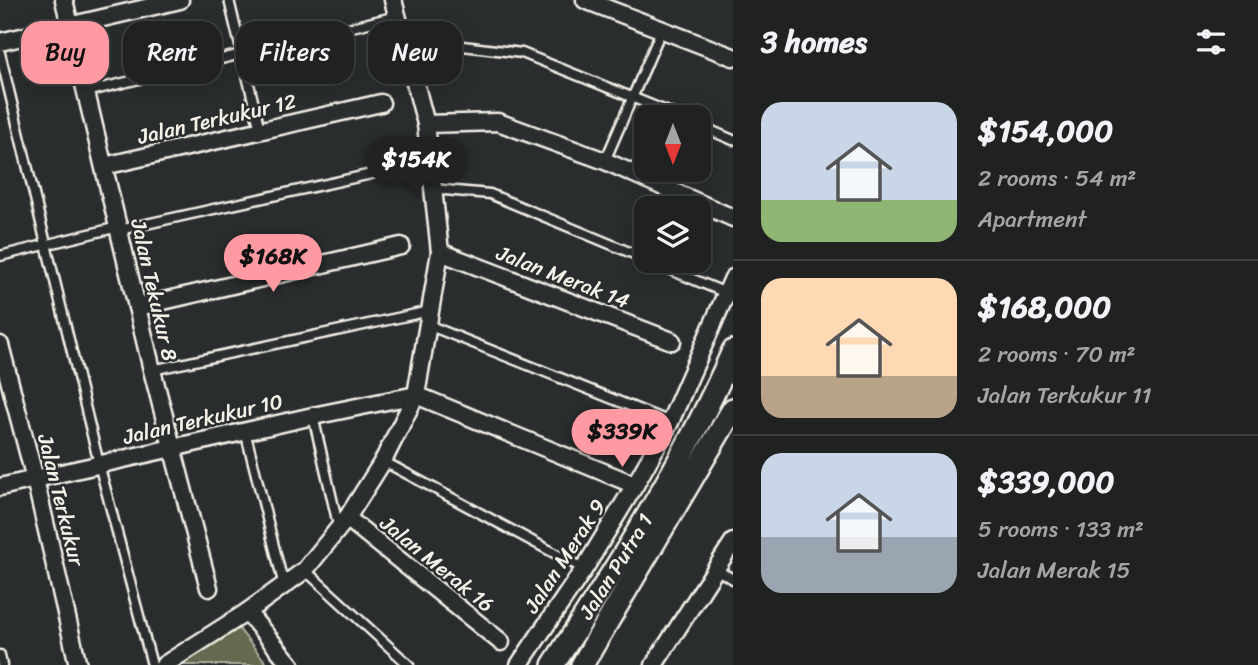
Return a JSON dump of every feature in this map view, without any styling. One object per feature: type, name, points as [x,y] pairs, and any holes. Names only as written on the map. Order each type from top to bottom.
[{"type":"main road","name":"Jalan Putra 1","points":[[552,665],[630,547],[707,410],[733,351]]},
{"type":"main road","name":"Jalan Putra 1","points":[[582,665],[733,408]]},
{"type":"street","name":"Jalan Tekukur 8","points":[[64,0],[69,21]]},
{"type":"street","points":[[91,21],[180,0]]},
{"type":"street","points":[[393,0],[398,21]]},
{"type":"street","points":[[595,2],[661,31],[733,57]]},
{"type":"street","points":[[0,42],[21,37]]},
{"type":"street","name":"Jalan Tekukur 8","points":[[84,84],[152,370],[209,587]]},
{"type":"street","points":[[164,665],[247,612],[304,570],[343,524],[383,461],[416,396],[440,253],[426,124],[416,84]]},
{"type":"street","name":"Jalan Terkukur 12","points":[[104,166],[381,103]]},
{"type":"street","points":[[426,124],[498,122],[605,161],[733,218]]},
{"type":"street","points":[[137,307],[401,246]]},
{"type":"street","name":"Jalan Merak 14","points":[[440,253],[672,341]]},
{"type":"street","name":"Jalan Merak 9","points":[[519,665],[584,569],[670,422],[730,285]]},
{"type":"street","name":"Jalan Terkukur","points":[[0,345],[35,479],[78,665]]},
{"type":"street","points":[[416,396],[635,485]]},
{"type":"street","name":"Jalan Terkukur 10","points":[[0,487],[313,416],[416,396]]},
{"type":"street","name":"Jalan Merak 16","points":[[343,524],[501,642]]},
{"type":"street","points":[[654,665],[733,542]]},
{"type":"street","points":[[247,612],[291,665]]},
{"type":"lane","points":[[229,0],[236,28]]},
{"type":"lane","points":[[354,27],[397,16]]},
{"type":"lane","points":[[605,161],[661,31]]},
{"type":"lane","points":[[462,46],[522,53],[654,105]]},
{"type":"lane","points":[[0,53],[99,464],[152,665]]},
{"type":"lane","points":[[86,92],[236,57]]},
{"type":"lane","points":[[250,84],[260,130]]},
{"type":"lane","points":[[711,131],[733,140]]},
{"type":"lane","points":[[0,256],[430,161]]},
{"type":"lane","points":[[433,189],[490,194],[634,254]]},
{"type":"lane","points":[[691,273],[730,285]]},
{"type":"lane","points":[[152,370],[429,318],[670,422]]},
{"type":"lane","points":[[313,416],[343,524]]},
{"type":"lane","points":[[246,431],[284,586]]},
{"type":"lane","points":[[383,461],[584,569]]},
{"type":"lane","points":[[304,570],[409,665]]},
{"type":"lane","points":[[717,570],[733,579]]},
{"type":"lane","points":[[0,655],[2,665]]},
{"type":"green space","points":[[235,624],[268,665],[178,665]]}]
